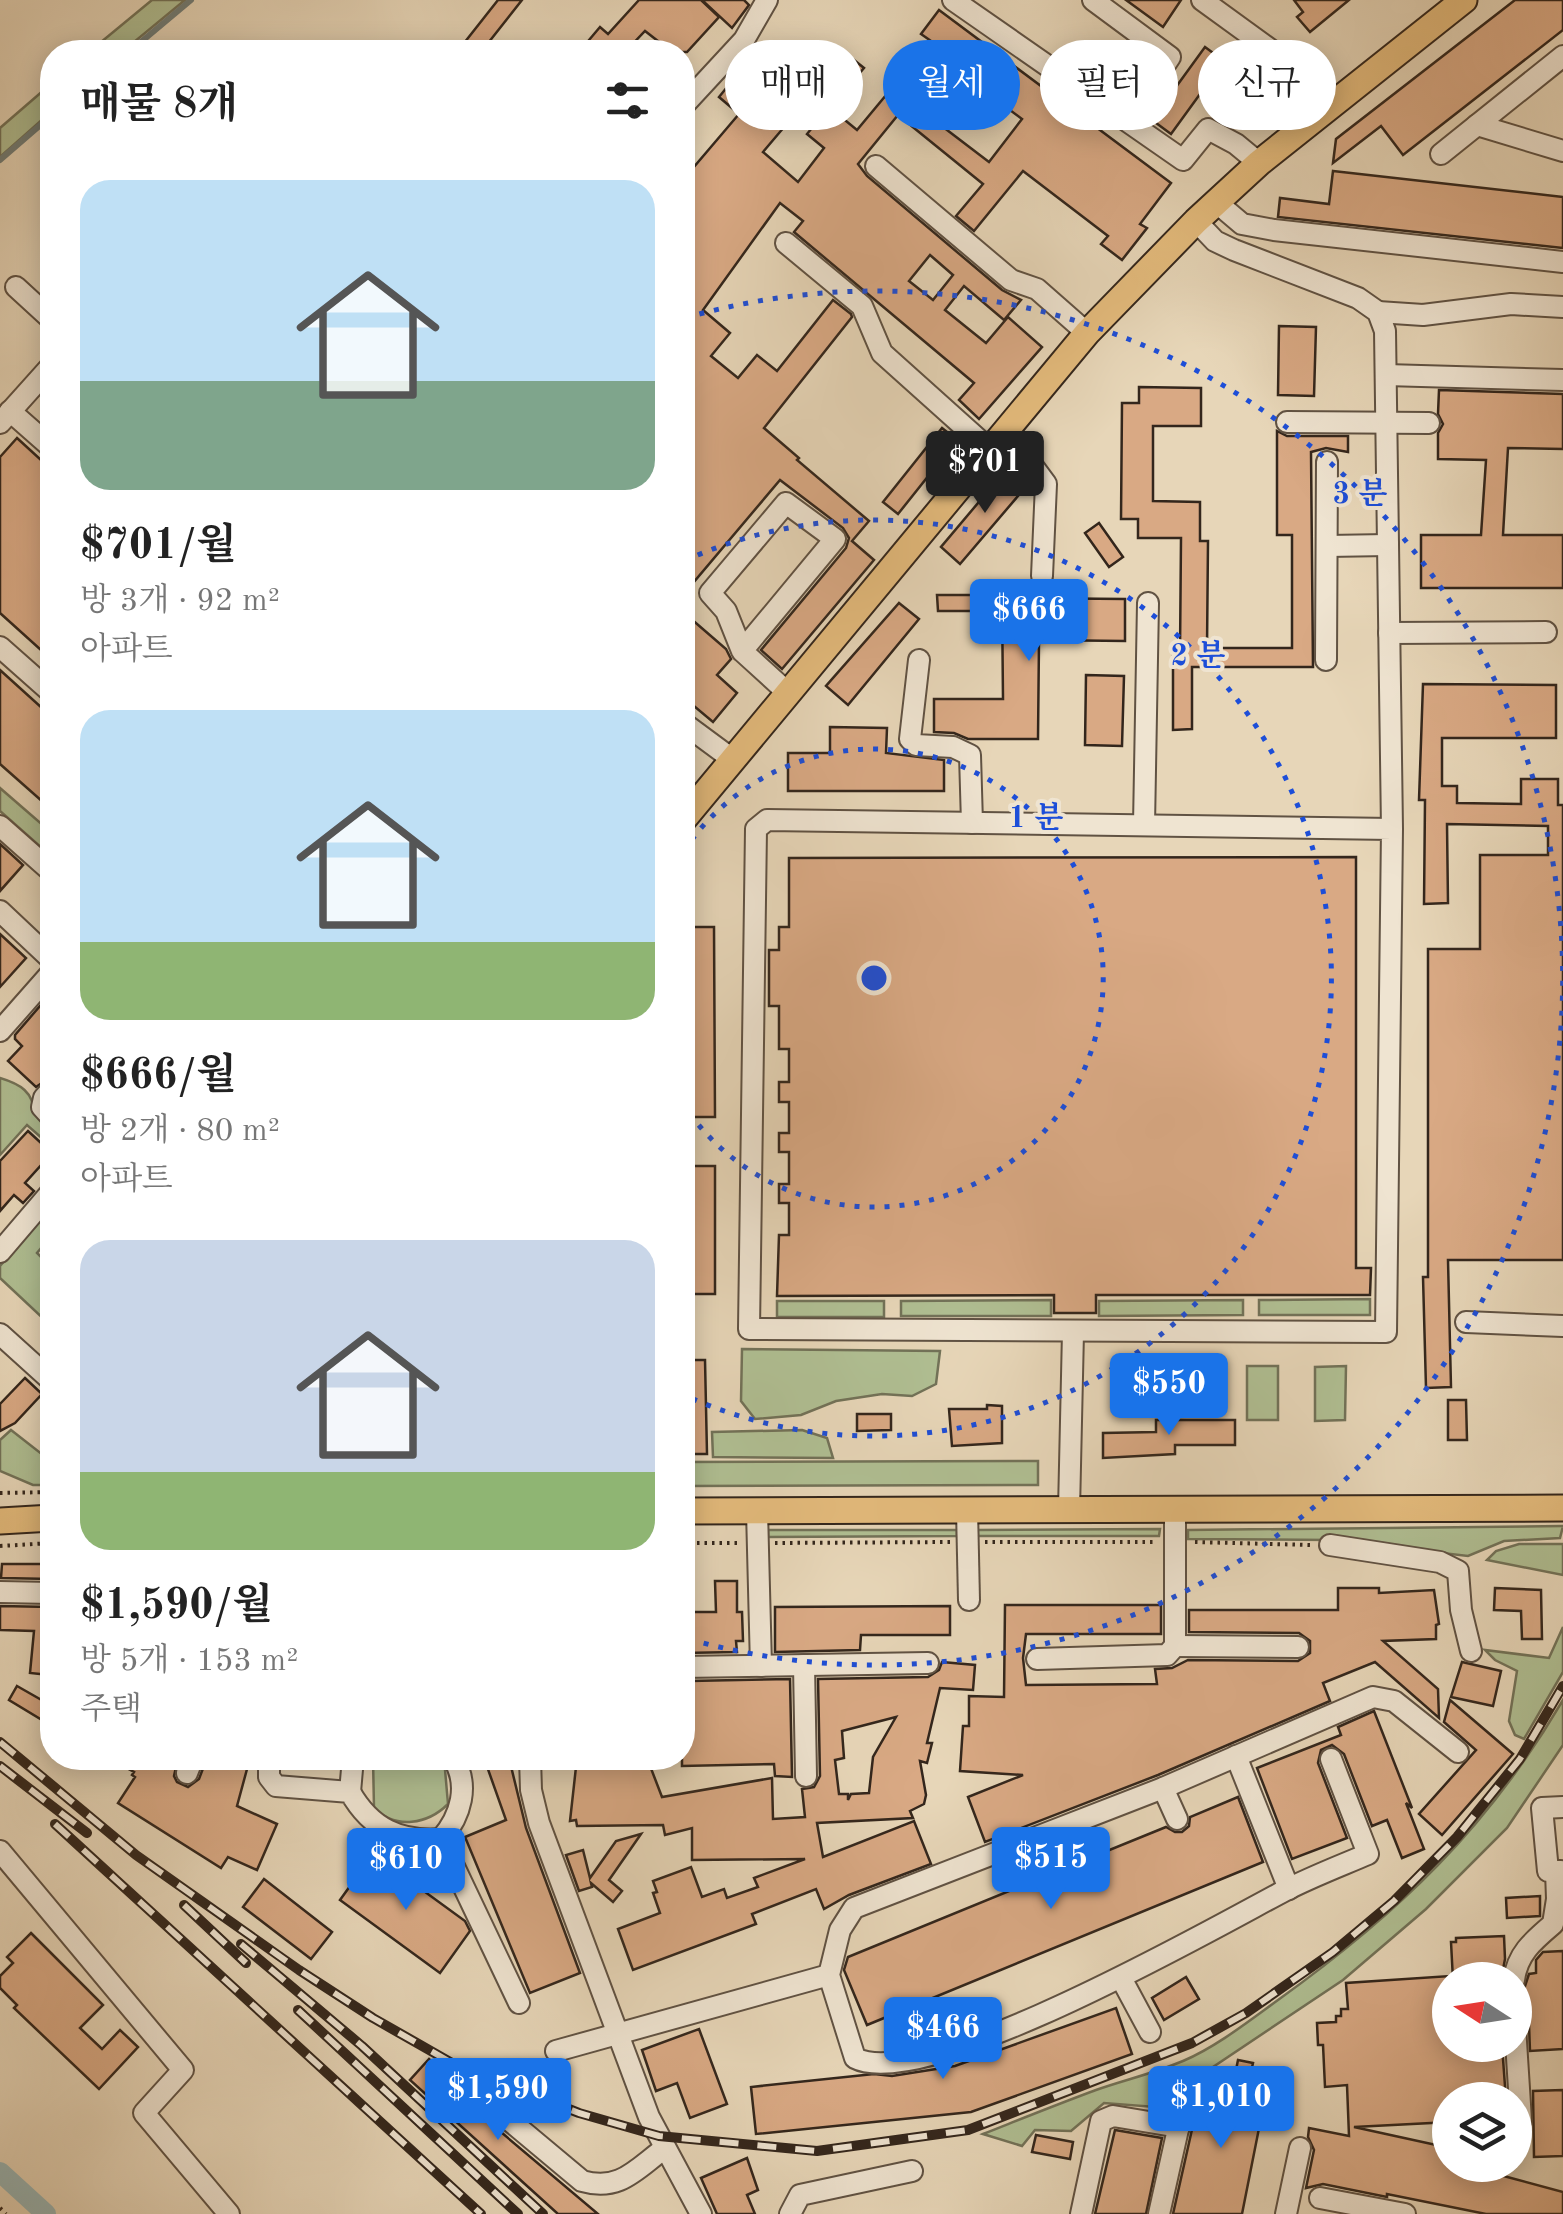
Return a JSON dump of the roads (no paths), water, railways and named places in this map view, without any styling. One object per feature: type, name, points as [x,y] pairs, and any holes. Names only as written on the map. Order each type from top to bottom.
[{"type":"main road","points":[[1336,101],[1464,0]]},
{"type":"main road","points":[[695,805],[1087,332],[1216,202],[1300,130]]},
{"type":"main road","points":[[695,1511],[1563,1508]]},
{"type":"main road","points":[[0,1522],[40,1519]]},
{"type":"street","points":[[695,93],[744,40],[767,0]]},
{"type":"street","points":[[954,0],[1040,60]]},
{"type":"street","points":[[1093,0],[1147,40]]},
{"type":"street","points":[[1202,0],[1257,40]]},
{"type":"street","points":[[1441,154],[1563,56]]},
{"type":"street","points":[[1477,125],[1563,151]]},
{"type":"street","points":[[1141,130],[1184,160],[1208,129],[1236,144],[1259,163]]},
{"type":"street","points":[[876,166],[1011,280],[1037,289],[1087,332]]},
{"type":"street","points":[[1216,202],[1242,224],[1274,230],[1563,262]]},
{"type":"street","points":[[1196,221],[1225,246],[1358,298],[1378,312],[1423,315],[1511,304],[1563,307]]},
{"type":"street","points":[[786,243],[862,306],[882,353],[995,442],[1029,461],[1046,484],[1042,576]]},
{"type":"street","points":[[16,287],[40,309]]},
{"type":"street","points":[[1378,312],[1385,331],[1392,828],[1386,1332],[749,1329],[756,829],[767,820],[1392,828]]},
{"type":"street","points":[[1386,375],[1563,380]]},
{"type":"street","points":[[40,378],[5,417],[40,440]]},
{"type":"street","points":[[1287,422],[1429,423]]},
{"type":"street","points":[[1326,660],[1328,462]]},
{"type":"street","points":[[742,651],[834,539],[786,503],[710,593],[726,611],[742,651],[787,692]]},
{"type":"street","points":[[1327,546],[1388,545]]},
{"type":"street","points":[[1144,825],[1148,603]]},
{"type":"street","points":[[1389,634],[1546,632]]},
{"type":"street","points":[[0,647],[40,683]]},
{"type":"street","points":[[919,660],[910,739],[916,745],[953,748],[970,755],[972,823]]},
{"type":"street","points":[[695,731],[732,758]]},
{"type":"street","points":[[0,826],[40,861]]},
{"type":"street","points":[[0,910],[40,948]]},
{"type":"street","points":[[0,1031],[40,986]]},
{"type":"street","points":[[0,1252],[40,1205]]},
{"type":"street","points":[[1466,1322],[1563,1326]]},
{"type":"street","points":[[1069,1510],[1074,1332]]},
{"type":"street","points":[[0,1334],[40,1370]]},
{"type":"street","points":[[1036,1659],[1167,1655],[1175,1646],[1175,1509]]},
{"type":"street","points":[[967,1510],[969,1600]]},
{"type":"street","points":[[757,1511],[761,1666]]},
{"type":"street","points":[[1330,1545],[1440,1562],[1458,1571],[1470,1651]]},
{"type":"street","points":[[0,1592],[40,1593]]},
{"type":"street","points":[[1175,1646],[1298,1648]]},
{"type":"street","points":[[695,1666],[928,1663]]},
{"type":"street","points":[[804,1666],[806,1776]]},
{"type":"street","points":[[1331,1760],[1368,1854],[1289,1888],[1121,1978],[952,2050],[879,2064],[854,2058],[829,1976],[840,1930],[854,1908],[1163,1788],[1373,1697],[1394,1700],[1458,1752]]},
{"type":"street","points":[[1236,1756],[1289,1888]]},
{"type":"street","points":[[269,1770],[276,1786],[350,1792]]},
{"type":"street","points":[[352,1770],[350,1792],[357,1804],[382,1828],[412,1841],[441,1838],[456,1822],[462,1798],[460,1770]]},
{"type":"street","points":[[530,1770],[539,1824],[649,2117],[701,2214]]},
{"type":"street","points":[[1163,1788],[1177,1818]]},
{"type":"street","points":[[1517,1962],[1532,1942],[1558,1927],[1560,1871],[1548,1871],[1542,1808],[1563,1807]]},
{"type":"street","points":[[1040,1837],[1052,1864]]},
{"type":"street","points":[[441,1838],[518,2003]]},
{"type":"street","points":[[0,1852],[182,2070],[144,2113],[230,2214]]},
{"type":"street","points":[[556,2051],[829,1976]]},
{"type":"street","points":[[1121,1978],[1150,2032]]},
{"type":"street","points":[[466,2084],[582,2181],[602,2186],[618,2183],[666,2148]]},
{"type":"street","points":[[1159,2214],[1188,2089]]},
{"type":"street","points":[[1082,2214],[1101,2121],[1113,2116],[1179,2128]]},
{"type":"street","points":[[1286,2214],[1300,2148]]},
{"type":"street","points":[[790,2214],[800,2195],[912,2171]]},
{"type":"street","points":[[1320,2198],[1405,2214]]},
{"type":"waterway","points":[[143,40],[191,0]]},
{"type":"waterway","points":[[0,160],[40,125]]},
{"type":"waterway","points":[[0,2172],[46,2214]]},
{"type":"railway","points":[[0,1742],[136,1855],[299,1970],[452,2063],[579,2113],[659,2136],[817,2151],[968,2130],[1192,2043],[1246,2013],[1333,1952],[1394,1901],[1457,1837],[1520,1759],[1563,1686]]},
{"type":"railway","points":[[0,1766],[87,1833]]},
{"type":"railway","points":[[55,1824],[481,2214]]},
{"type":"railway","points":[[184,1905],[246,1963]]},
{"type":"railway","points":[[241,1944],[362,2046],[543,2214]]},
{"type":"railway","points":[[298,2010],[518,2214]]}]
